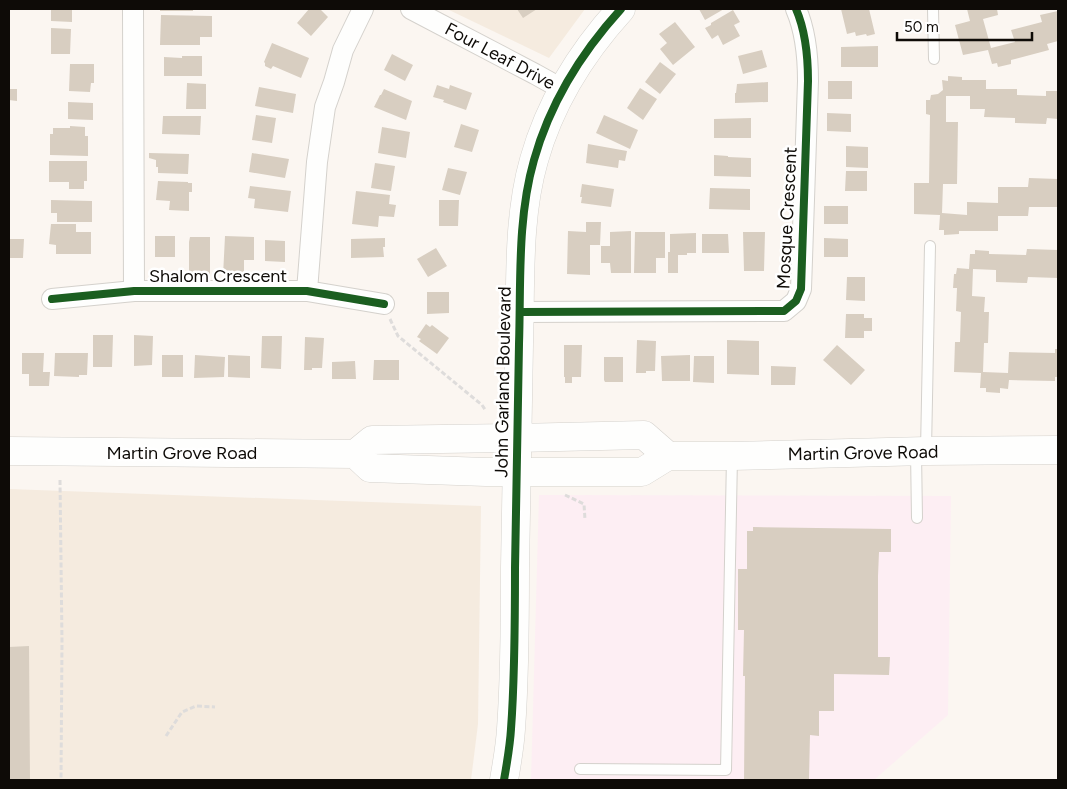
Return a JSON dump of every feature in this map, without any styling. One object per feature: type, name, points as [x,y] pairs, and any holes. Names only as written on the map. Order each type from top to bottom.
[{"type":"main road","name":"John Garland Boulevard","points":[[504,780],[511,731],[514,676],[520,270],[527,190],[546,125],[562,89],[590,46],[621,9]]},
{"type":"main road","points":[[644,435],[668,456],[642,472],[516,472],[370,468],[355,454],[372,440],[517,438],[644,435]]},
{"type":"main road","name":"Martin Grove Road","points":[[668,456],[1058,450]]},
{"type":"main road","name":"Martin Grove Road","points":[[9,451],[355,454]]},
{"type":"street","name":"Shalom Crescent","points":[[133,9],[134,291]]},
{"type":"street","name":"Shalom Crescent","points":[[307,291],[317,162],[325,107],[343,50],[363,9]]},
{"type":"street","name":"Four Leaf Drive","points":[[411,9],[562,89]]},
{"type":"street","name":"Mosque Crescent","points":[[520,312],[784,312],[796,301],[801,289],[808,81],[808,54],[796,9]]},
{"type":"street","name":"Shalom Crescent","points":[[52,299],[134,291],[307,291],[384,304]]},
{"type":"lane","points":[[933,9],[934,59]]},
{"type":"lane","points":[[917,518],[930,246]]},
{"type":"lane","points":[[580,769],[726,770],[732,456]]},
{"type":"path","points":[[384,304],[398,336],[482,405],[486,411]]},
{"type":"path","points":[[60,480],[61,780]]},
{"type":"path","points":[[558,491],[584,504],[585,520]]},
{"type":"path","points":[[166,736],[182,712],[196,706],[215,707]]},
{"type":"shaded area","points":[[447,9],[585,9],[549,58]]},
{"type":"shaded area","points":[[9,489],[481,506],[478,724],[471,780],[9,780]]},
{"type":"shaded area","points":[[539,495],[951,496],[948,715],[874,780],[531,780]]},
{"type":"building","points":[[51,9],[72,9],[72,22],[51,21]]},
{"type":"building","points":[[160,9],[193,9],[193,11],[160,11]]},
{"type":"building","points":[[309,9],[320,9],[328,17],[311,36],[297,23]]},
{"type":"building","points":[[517,9],[537,9],[523,18]]},
{"type":"building","points":[[699,9],[724,9],[705,20]]},
{"type":"building","points":[[841,9],[869,9],[875,34],[856,36],[855,32],[847,34]]},
{"type":"building","points":[[967,9],[997,9],[998,15],[983,19],[991,48],[1015,42],[1011,30],[1042,22],[1040,15],[1058,11],[1058,41],[1047,44],[1049,50],[1011,60],[1011,64],[998,67],[997,63],[992,64],[988,50],[963,55],[955,25],[970,21]]},
{"type":"building","points":[[733,10],[740,22],[734,25],[740,36],[723,45],[718,35],[712,39],[705,28]]},
{"type":"building","points":[[161,15],[212,16],[212,37],[200,37],[200,45],[160,45]]},
{"type":"building","points":[[675,22],[695,47],[673,65],[660,49],[667,43],[659,34]]},
{"type":"building","points":[[51,28],[71,29],[70,54],[51,54]]},
{"type":"building","points":[[272,43],[309,58],[301,78],[273,66],[271,69],[265,66],[264,62]]},
{"type":"building","points":[[878,46],[878,67],[841,67],[841,47]]},
{"type":"building","points":[[762,50],[767,67],[743,74],[738,56]]},
{"type":"building","points":[[392,54],[413,65],[405,81],[384,70]]},
{"type":"building","points":[[182,56],[202,56],[202,76],[164,76],[164,57],[182,58]]},
{"type":"building","points":[[660,62],[676,74],[660,94],[645,82]]},
{"type":"building","points":[[70,64],[94,64],[94,83],[91,83],[90,92],[69,91]]},
{"type":"building","points":[[948,76],[962,77],[962,80],[986,80],[986,89],[1017,89],[1017,95],[1046,96],[1046,91],[1058,91],[1058,119],[1047,118],[1046,124],[1015,123],[1015,118],[984,117],[985,109],[970,109],[970,96],[946,96],[946,122],[958,122],[957,184],[943,184],[942,213],[967,215],[967,202],[998,203],[998,187],[1028,187],[1029,178],[1058,179],[1058,207],[1029,207],[1028,216],[998,216],[998,231],[959,231],[959,234],[944,235],[944,230],[939,230],[940,215],[914,214],[914,183],[929,183],[930,115],[926,114],[926,100],[930,100],[931,95],[938,94],[943,90],[942,80],[948,81]]},
{"type":"building","points":[[828,81],[852,81],[852,99],[828,99]]},
{"type":"building","points":[[768,82],[768,102],[735,103],[737,84]]},
{"type":"building","points":[[187,83],[206,84],[206,109],[186,109]]},
{"type":"building","points":[[437,85],[449,89],[450,85],[472,93],[466,110],[433,97]]},
{"type":"building","points":[[259,87],[296,94],[293,113],[255,106]]},
{"type":"building","points":[[640,88],[657,99],[643,120],[627,108]]},
{"type":"building","points":[[9,89],[17,89],[17,101],[9,100]]},
{"type":"building","points":[[384,89],[412,101],[406,120],[374,107]]},
{"type":"building","points":[[68,102],[93,103],[93,120],[68,119]]},
{"type":"building","points":[[827,113],[851,114],[851,132],[827,131]]},
{"type":"building","points":[[256,115],[276,118],[272,143],[252,140]]},
{"type":"building","points":[[604,115],[638,130],[630,149],[596,133]]},
{"type":"building","points":[[163,116],[201,116],[200,135],[162,134]]},
{"type":"building","points":[[751,118],[751,138],[714,138],[714,119]]},
{"type":"building","points":[[461,124],[479,130],[472,152],[454,147]]},
{"type":"building","points":[[70,126],[85,127],[85,136],[88,136],[88,156],[50,155],[50,134],[53,134],[53,128],[70,128]]},
{"type":"building","points":[[382,127],[410,132],[406,158],[378,153]]},
{"type":"building","points":[[588,144],[627,151],[625,161],[619,160],[618,168],[586,163]]},
{"type":"building","points":[[846,146],[868,147],[868,168],[846,167]]},
{"type":"building","points":[[149,153],[189,154],[188,174],[158,173],[156,160],[149,158]]},
{"type":"building","points":[[252,153],[289,159],[285,178],[249,172]]},
{"type":"building","points":[[714,155],[751,158],[751,177],[714,176]]},
{"type":"building","points":[[49,161],[87,161],[87,181],[84,181],[84,189],[69,189],[69,182],[49,182]]},
{"type":"building","points":[[375,163],[395,166],[391,191],[371,188]]},
{"type":"building","points":[[448,168],[467,172],[460,195],[442,190]]},
{"type":"building","points":[[846,171],[867,171],[867,191],[845,191]]},
{"type":"building","points":[[158,181],[192,183],[192,192],[189,192],[189,211],[169,210],[170,201],[156,200]]},
{"type":"building","points":[[582,184],[614,189],[611,207],[581,203]]},
{"type":"building","points":[[250,186],[291,191],[288,212],[254,208],[255,199],[248,198]]},
{"type":"building","points":[[710,188],[750,189],[750,210],[709,209]]},
{"type":"building","points":[[356,191],[390,195],[389,204],[396,205],[394,217],[379,216],[378,227],[352,224]]},
{"type":"building","points":[[51,200],[92,201],[92,222],[57,222],[57,213],[51,213]]},
{"type":"building","points":[[439,200],[459,200],[458,226],[439,226]]},
{"type":"building","points":[[824,206],[848,206],[848,224],[824,224]]},
{"type":"building","points":[[586,222],[601,222],[600,245],[590,245],[590,275],[567,274],[568,231],[586,232]]},
{"type":"building","points":[[51,224],[76,224],[76,232],[91,232],[91,254],[56,254],[56,245],[49,244]]},
{"type":"building","points":[[631,231],[631,273],[611,273],[610,263],[601,263],[601,246],[610,246],[610,232]]},
{"type":"building","points":[[635,232],[665,232],[665,258],[656,258],[656,273],[634,273]]},
{"type":"building","points":[[743,232],[765,232],[764,271],[744,271]]},
{"type":"building","points":[[696,233],[696,253],[678,255],[678,273],[668,273],[670,234]]},
{"type":"building","points":[[702,234],[728,234],[729,253],[702,253]]},
{"type":"building","points":[[155,236],[175,236],[175,257],[155,257]]},
{"type":"building","points":[[225,236],[254,237],[254,260],[244,260],[244,277],[223,276]]},
{"type":"building","points":[[190,237],[210,237],[210,276],[189,276]]},
{"type":"building","points":[[385,238],[385,247],[383,247],[384,257],[351,258],[351,239]]},
{"type":"building","points":[[824,238],[848,239],[848,257],[824,257]]},
{"type":"building","points":[[9,239],[24,239],[23,258],[9,258]]},
{"type":"building","points":[[265,240],[285,241],[285,262],[265,261]]},
{"type":"building","points":[[436,248],[447,266],[428,277],[417,259]]},
{"type":"building","points":[[1027,249],[1058,250],[1058,278],[1028,277],[1027,283],[996,282],[996,270],[973,269],[972,296],[985,297],[984,312],[989,312],[988,343],[984,343],[983,372],[1008,373],[1009,352],[1055,353],[1055,349],[1058,349],[1058,377],[1055,377],[1055,381],[1009,380],[1008,389],[1000,388],[1000,393],[986,392],[986,388],[980,388],[981,373],[954,372],[955,342],[960,342],[961,312],[956,311],[957,288],[953,288],[954,274],[956,274],[957,268],[969,269],[970,254],[975,254],[975,250],[989,251],[989,254],[1026,255]]},
{"type":"building","points":[[847,277],[865,277],[865,301],[846,300]]},
{"type":"building","points":[[427,292],[449,292],[449,313],[427,314]]},
{"type":"building","points":[[846,314],[864,314],[864,318],[872,318],[872,331],[864,331],[864,338],[845,338]]},
{"type":"building","points":[[426,324],[430,327],[432,325],[449,338],[437,354],[419,341],[421,339],[417,337]]},
{"type":"building","points":[[93,335],[113,335],[112,367],[93,367]]},
{"type":"building","points":[[134,335],[153,336],[152,365],[134,366]]},
{"type":"building","points":[[262,336],[282,336],[281,369],[261,368]]},
{"type":"building","points":[[305,337],[324,338],[322,368],[304,370]]},
{"type":"building","points":[[637,340],[656,341],[655,371],[636,373]]},
{"type":"building","points":[[727,340],[759,341],[759,375],[727,374]]},
{"type":"building","points":[[564,345],[582,345],[581,377],[572,377],[572,383],[565,383]]},
{"type":"building","points":[[837,345],[865,370],[851,385],[823,360]]},
{"type":"building","points":[[22,353],[44,353],[43,372],[50,372],[49,386],[29,386],[29,374],[22,374]]},
{"type":"building","points":[[55,353],[88,353],[87,375],[79,375],[79,377],[54,376]]},
{"type":"building","points":[[162,355],[183,355],[183,377],[162,377]]},
{"type":"building","points":[[195,355],[225,357],[224,377],[194,378]]},
{"type":"building","points":[[228,355],[250,356],[250,378],[228,377]]},
{"type":"building","points":[[690,355],[690,381],[662,381],[661,356]]},
{"type":"building","points":[[694,356],[714,356],[714,383],[693,382]]},
{"type":"building","points":[[604,357],[623,357],[623,382],[605,382]]},
{"type":"building","points":[[374,360],[399,360],[399,380],[373,380]]},
{"type":"building","points":[[355,361],[356,379],[332,379],[332,362]]},
{"type":"building","points":[[771,366],[796,367],[795,385],[771,385]]},
{"type":"building","points":[[753,527],[891,529],[891,552],[879,552],[878,576],[878,657],[890,657],[889,675],[834,674],[834,711],[819,711],[819,736],[810,735],[809,780],[744,780],[744,630],[738,630],[738,569],[747,569],[747,531],[753,531]]},
{"type":"building","points":[[29,646],[30,780],[9,780],[9,647]]},
{"type":"cycle path","points":[[504,780],[510,742],[513,689],[520,275],[525,205],[534,160],[558,99],[580,61],[621,9]]},
{"type":"cycle path","points":[[520,312],[784,311],[796,301],[801,289],[808,81],[806,44],[796,9]]},
{"type":"cycle path","points":[[52,299],[134,291],[307,291],[384,304]]}]
